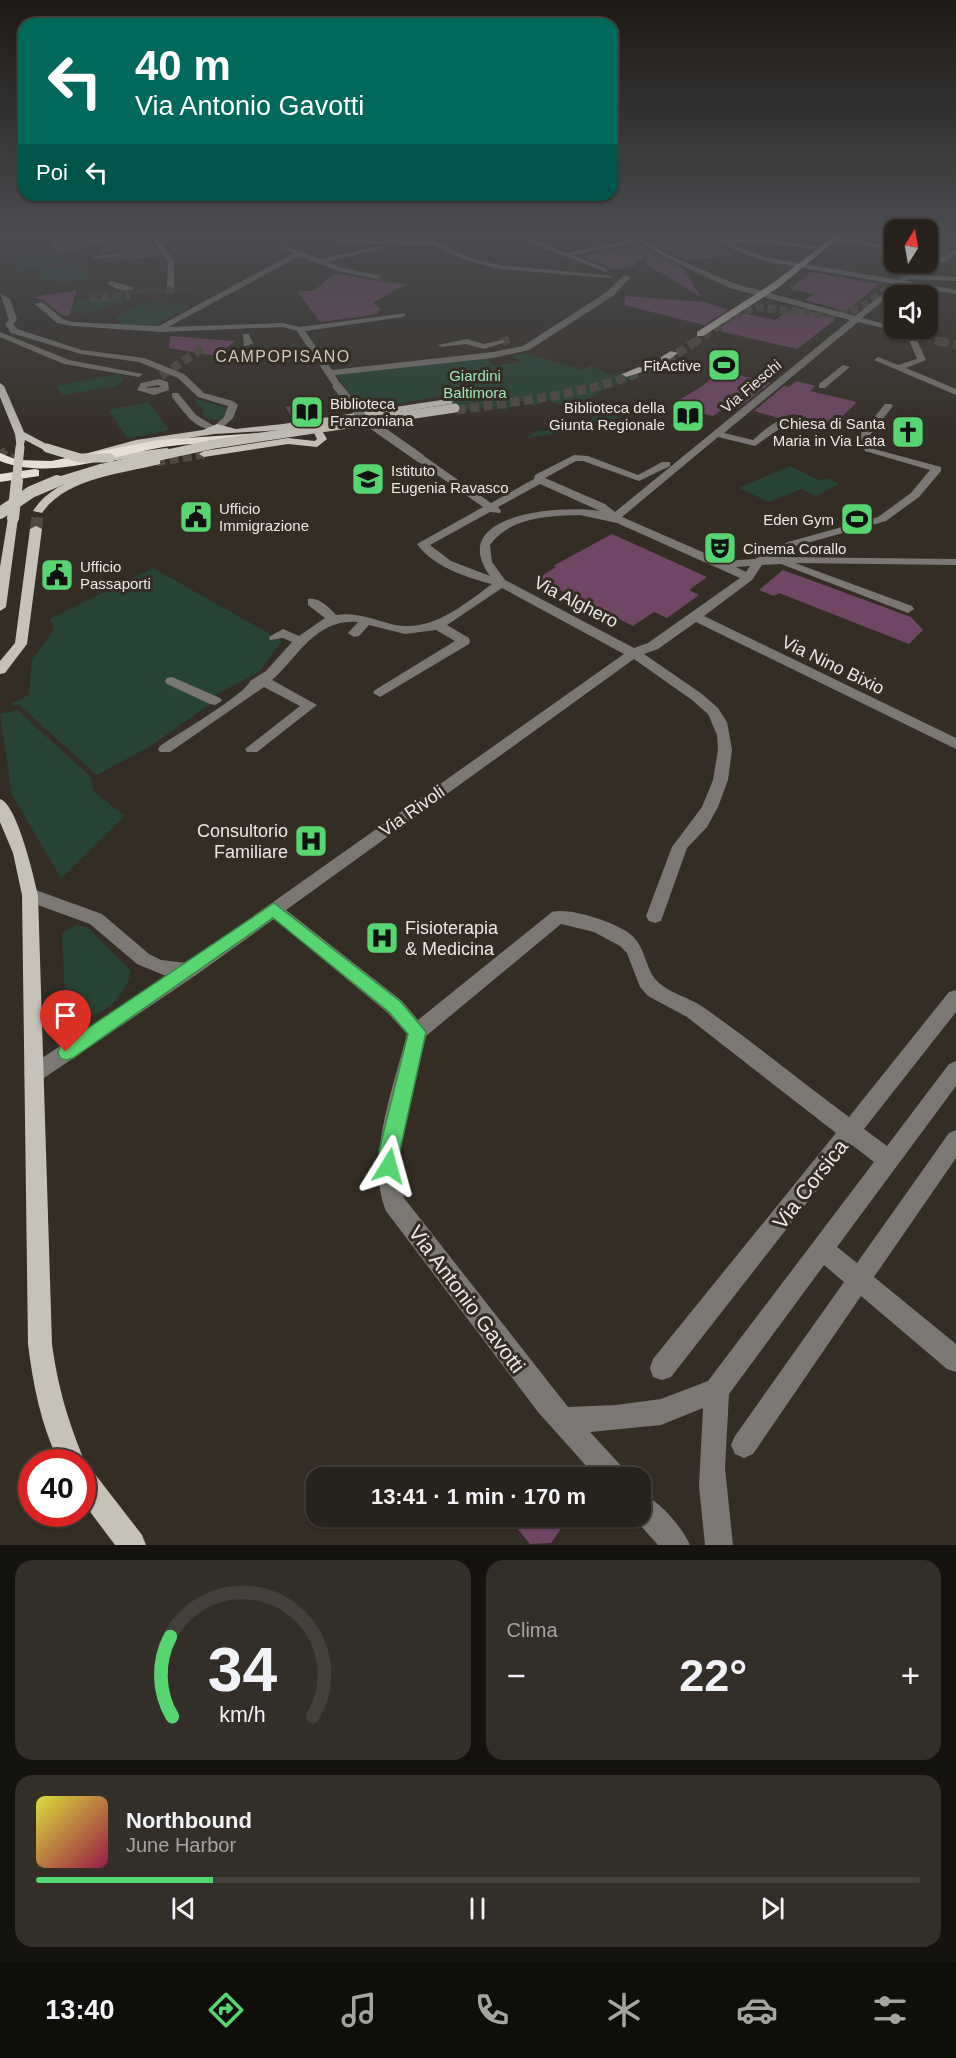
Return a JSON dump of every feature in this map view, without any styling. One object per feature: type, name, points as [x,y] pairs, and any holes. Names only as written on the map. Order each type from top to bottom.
[{"type":"highway","points":[[0,457],[14,463],[50,464],[184,440],[265,436]]},
{"type":"highway","points":[[0,478],[201,449]]},
{"type":"highway","points":[[0,520],[29,497],[57,484],[89,474],[201,449]]},
{"type":"main road","points":[[700,334],[745,304]]},
{"type":"main road","points":[[664,359],[674,352]]},
{"type":"main road","points":[[626,374],[639,370]]},
{"type":"main road","points":[[0,386],[20,434],[13,518],[0,607]]},
{"type":"main road","points":[[201,449],[453,406]]},
{"type":"main road","points":[[40,462],[215,430],[290,427],[453,406]]},
{"type":"main road","points":[[0,513],[24,495],[61,478],[265,436],[453,406]]},
{"type":"main road","points":[[20,434],[47,448],[74,456],[99,459],[279,443],[320,443],[322,439],[316,431],[290,427]]},
{"type":"main road","points":[[38,511],[48,498],[77,483],[156,462]]},
{"type":"main road","points":[[0,670],[21,644],[36,529]]},
{"type":"main road","points":[[0,804],[21,854],[30,896],[40,1344],[44,1383],[54,1425],[66,1449]]},
{"type":"main road","points":[[96,1497],[132,1545]]},
{"type":"street","points":[[8,304],[13,320],[9,324],[14,331],[76,350],[141,360],[186,379],[201,395],[230,402]]},
{"type":"street","points":[[39,304],[60,321],[104,328],[161,330],[283,325],[300,329],[403,315]]},
{"type":"street","points":[[161,330],[162,327],[200,304]]},
{"type":"street","points":[[330,373],[493,355],[532,345],[595,304]]},
{"type":"street","points":[[765,304],[847,326]]},
{"type":"street","points":[[794,304],[855,318],[912,337],[922,360],[899,368]]},
{"type":"street","name":"Via Fieschi","points":[[615,518],[873,304]]},
{"type":"street","points":[[300,329],[330,373],[347,405],[359,416],[510,521]]},
{"type":"street","points":[[0,334],[67,362],[139,374],[175,395],[193,417],[215,430],[228,420],[233,405],[230,402],[231,398],[212,391]]},
{"type":"street","points":[[442,345],[467,341],[484,346],[493,355]]},
{"type":"street","points":[[484,346],[502,342]]},
{"type":"street","points":[[878,360],[956,392]]},
{"type":"street","points":[[822,386],[846,367]]},
{"type":"street","points":[[139,374],[144,385],[141,388],[143,391],[160,387]]},
{"type":"street","points":[[759,561],[805,539],[875,524],[915,495],[937,469],[870,451],[865,435],[888,406]]},
{"type":"street","name":"Via Fieschi","points":[[716,434],[755,444],[781,420],[791,419],[820,426]]},
{"type":"street","points":[[491,507],[574,458],[584,458],[639,478],[666,464]]},
{"type":"street","points":[[540,480],[601,506],[615,518]]},
{"type":"street","name":"Via Alghero","points":[[491,507],[423,544],[426,550],[477,577],[501,583],[634,653],[644,659],[657,674],[712,710],[719,719],[726,745],[722,771],[704,820],[681,845],[655,916]]},
{"type":"street","points":[[165,749],[263,681],[317,626],[333,619],[367,620],[405,630],[439,626],[501,583],[487,568],[482,551],[490,535],[510,521],[571,511],[615,518],[748,577]]},
{"type":"street","points":[[721,565],[778,560],[956,562]]},
{"type":"street","points":[[778,560],[908,609]]},
{"type":"street","name":"Via Rivoli","points":[[34,1074],[190,969],[634,653],[653,646],[695,617],[748,577],[759,561]]},
{"type":"street","points":[[312,602],[324,609],[333,619]]},
{"type":"street","name":"Via Nino Bixio","points":[[695,617],[956,744]]},
{"type":"street","points":[[354,633],[367,620]]},
{"type":"street","points":[[380,693],[464,641],[439,626]]},
{"type":"street","points":[[275,637],[283,633],[300,641]]},
{"type":"street","points":[[172,681],[219,698],[263,681],[310,705],[252,749]]},
{"type":"street","points":[[30,896],[96,919],[143,959],[156,966],[170,970],[190,969]]},
{"type":"street","points":[[274,909],[395,1007],[417,1032],[558,917],[578,920],[607,929],[632,946],[650,985],[670,1000],[694,1011],[888,1160]]},
{"type":"street","name":"Via Corsica","points":[[662,1368],[956,998]]},
{"type":"street","name":"Via Antonio Gavotti","points":[[417,1032],[389,1151],[388,1181],[394,1203],[547,1403],[605,1467]]},
{"type":"street","points":[[719,1545],[711,1489],[712,1432],[717,1390],[956,1070]]},
{"type":"street","points":[[744,1445],[956,1140]]},
{"type":"street","points":[[822,1249],[956,1360]]},
{"type":"street","points":[[563,1420],[616,1418],[661,1412],[717,1390]]},
{"type":"street","points":[[651,1518],[676,1545]]},
{"type":"green space","points":[[74,304],[110,304],[90,313],[71,312]]},
{"type":"green space","points":[[140,304],[190,306],[157,325],[118,324],[121,321],[115,318]]},
{"type":"green space","name":"Giardini Baltimora","points":[[526,353],[583,370],[590,365],[610,375],[621,372],[634,378],[611,385],[575,408],[545,400],[535,406],[521,401],[505,410],[490,406],[459,412],[441,396],[365,410],[358,406],[336,374],[488,357],[493,366],[522,361],[512,356]]},
{"type":"green space","points":[[118,374],[124,379],[117,386],[62,395],[56,386]]},
{"type":"green space","points":[[193,398],[227,408],[222,420],[207,419],[203,415],[204,411]]},
{"type":"green space","points":[[149,402],[169,430],[127,439],[109,410]]},
{"type":"green space","points":[[608,414],[620,417],[589,428],[525,438],[539,430],[545,431],[559,426],[573,429],[593,417]]},
{"type":"green space","points":[[790,466],[820,481],[827,478],[839,484],[816,496],[801,489],[769,502],[739,488]]},
{"type":"green space","points":[[153,568],[282,641],[258,673],[217,694],[215,701],[147,748],[97,775],[18,704],[14,706],[12,703],[29,695],[32,659],[54,630],[50,619]]},
{"type":"green space","points":[[17,710],[90,776],[94,792],[125,816],[61,878],[12,795],[0,714]]},
{"type":"green space","points":[[76,925],[88,928],[131,971],[123,991],[107,1008],[98,1014],[77,1019],[66,1017],[62,934]]},
{"type":"building","points":[[48,304],[73,304],[69,316],[62,315]]},
{"type":"building","points":[[307,304],[374,304],[381,310],[377,312],[378,314],[320,322]]},
{"type":"building","points":[[710,304],[728,310],[704,325],[624,305]]},
{"type":"building","points":[[820,304],[854,304],[846,311]]},
{"type":"building","points":[[794,307],[836,319],[797,349],[719,331],[723,329],[719,328],[742,313],[775,320]]},
{"type":"building","points":[[170,336],[235,341],[216,356],[169,348]]},
{"type":"building","points":[[719,370],[770,383],[739,408],[728,405],[713,416],[671,405],[704,385]]},
{"type":"building","points":[[796,381],[816,386],[810,391],[857,402],[834,425],[793,414],[779,418],[754,411],[784,386],[789,387]]},
{"type":"building","name":"Biblioteca Franzoniana","points":[[317,404],[322,416],[293,420],[286,407]]},
{"type":"building","points":[[612,534],[707,577],[689,590],[699,595],[667,618],[654,612],[633,626],[537,579],[556,567],[553,566]]},
{"type":"building","points":[[783,570],[911,617],[923,630],[909,644],[779,593],[774,596],[759,590]]},
{"type":"building","points":[[516,1527],[562,1527],[551,1543],[530,1544]]},
{"type":"tunnel","points":[[694,343],[735,314],[757,307],[828,315],[849,312],[866,304]]},
{"type":"tunnel","points":[[504,341],[502,342],[513,338]]},
{"type":"tunnel","points":[[931,339],[946,343]]},
{"type":"tunnel","points":[[457,410],[550,396],[612,382],[641,372],[670,358],[696,341]]},
{"type":"tunnel","points":[[940,341],[956,345]]},
{"type":"tunnel","points":[[161,376],[204,347]]},
{"type":"tunnel","points":[[0,450],[5,456],[23,461]]},
{"type":"tunnel","points":[[156,462],[204,454]]},
{"type":"tunnel","points":[[36,529],[38,511]]},
{"type":"place","name":"FitActive","points":[[724,365]]},
{"type":"place","name":"Biblioteca Franzoniana","points":[[307,412]]},
{"type":"place","name":"Biblioteca della Giunta Regionale","points":[[688,416]]},
{"type":"place","name":"Chiesa di Santa Maria in Via Lata","points":[[908,432]]},
{"type":"place","name":"Istituto Eugenia Ravasco","points":[[368,479]]},
{"type":"place","name":"Ufficio Immigrazione","points":[[196,517]]},
{"type":"place","name":"Eden Gym","points":[[857,519]]},
{"type":"place","name":"Cinema Corallo","points":[[720,548]]},
{"type":"place","name":"Ufficio Passaporti","points":[[57,575]]},
{"type":"place","name":"Consultorio Familiare","points":[[311,841]]},
{"type":"place","name":"Fisioterapia & Medicina","points":[[382,938]]},
{"type":"district","name":"CAMPOPISANO","points":[[283,356]]},
{"type":"route","points":[[66,1052],[135,1007],[274,909],[395,1007],[417,1032],[417,1043],[389,1151],[389,1166]]}]
